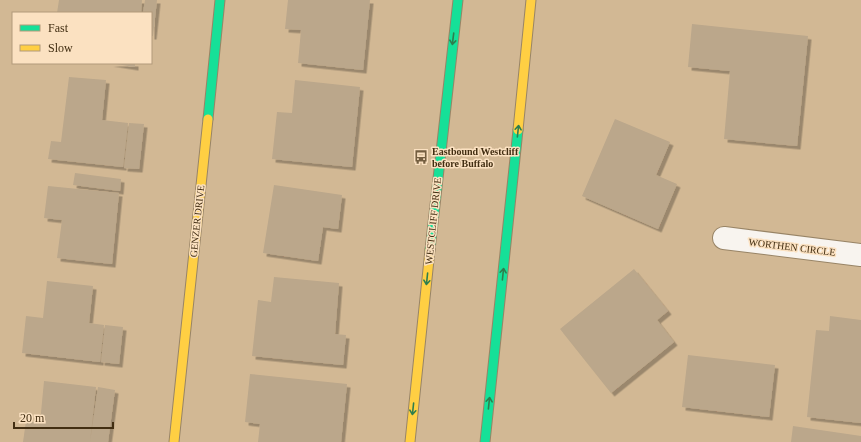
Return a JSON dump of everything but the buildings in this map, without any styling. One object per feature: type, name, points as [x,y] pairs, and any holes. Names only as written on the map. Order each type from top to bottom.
[{"type":"main road","name":"GENZER DRIVE","points":[[174,442],[220,0]]},
{"type":"main road","name":"WESTCLIFF DRIVE","points":[[410,442],[440,152],[458,0]]},
{"type":"main road","points":[[485,442],[531,0]]},
{"type":"street","name":"WORTHEN CIRCLE","points":[[724,238],[861,255]]},
{"type":"traffic: fast","points":[[208,119],[220,0]]},
{"type":"traffic: fast","points":[[430,250],[458,0]]},
{"type":"traffic: fast","points":[[485,442],[518,130]]},
{"type":"traffic: slow","points":[[518,130],[531,0]]},
{"type":"traffic: slow","points":[[174,442],[208,119]]},
{"type":"traffic: slow","points":[[410,442],[430,250]]},
{"type":"place","name":"Eastbound Westcliff before Buffalo","points":[[421,157]]}]
